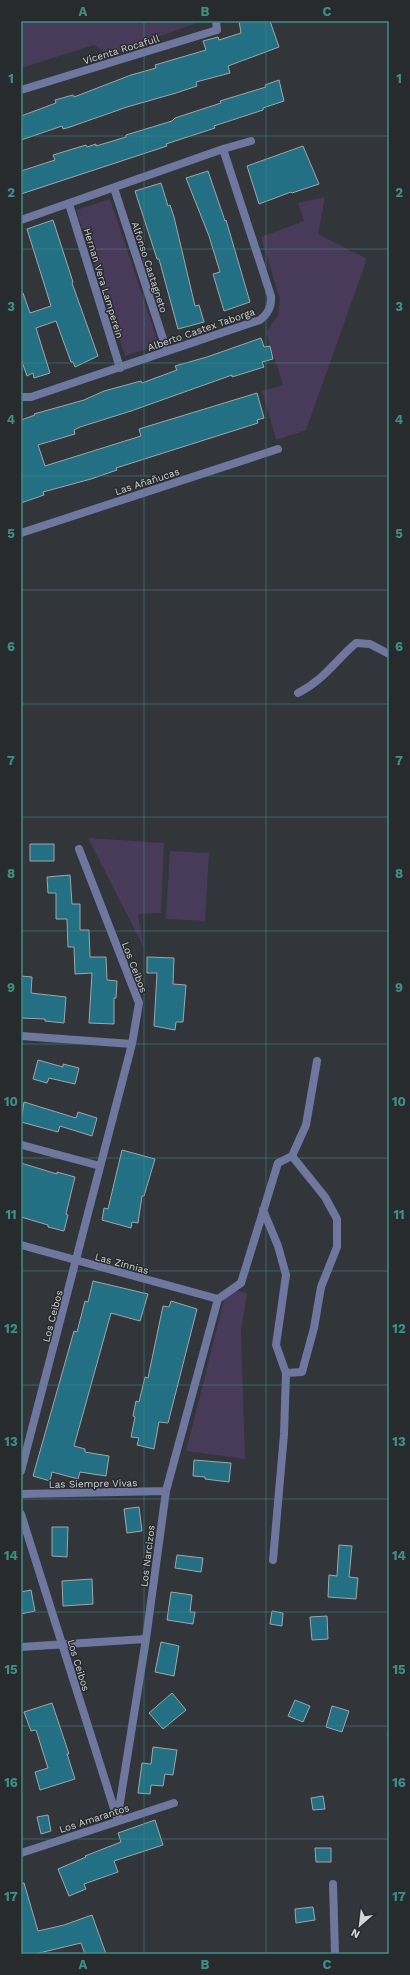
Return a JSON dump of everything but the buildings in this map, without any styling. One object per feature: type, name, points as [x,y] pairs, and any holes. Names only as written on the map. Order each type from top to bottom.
[{"type":"street","name":"Vicenta Rocafull","points":[[21,90],[217,30],[216,21]]},
{"type":"street","points":[[21,220],[251,141]]},
{"type":"street","name":"Alberto Castex Taborga","points":[[21,397],[31,397],[260,320],[270,308],[271,296],[223,150]]},
{"type":"street","name":"Alfonso Castagneto","points":[[114,188],[167,351]]},
{"type":"street","name":"Hernan Vera Lamperein","points":[[69,204],[120,368]]},
{"type":"street","name":"Las Añañucas","points":[[21,533],[278,449]]},
{"type":"street","points":[[298,693],[313,686],[356,643],[370,644],[389,654]]},
{"type":"street","name":"Los Ceibos","points":[[21,1471],[77,1261],[132,1044],[138,1003],[79,849]]},
{"type":"street","points":[[21,1036],[132,1044]]},
{"type":"street","points":[[218,1299],[241,1283],[278,1163],[292,1156],[306,1124],[317,1062]]},
{"type":"street","points":[[22,1145],[100,1166]]},
{"type":"street","points":[[286,1373],[302,1372],[314,1328],[321,1287],[337,1247],[337,1219],[324,1197],[292,1156]]},
{"type":"street","points":[[263,1210],[278,1246],[286,1275],[276,1345],[286,1373],[284,1434],[273,1560]]},
{"type":"street","name":"Las Zinnias","points":[[21,1245],[218,1299]]},
{"type":"street","name":"Los Narcizos","points":[[118,1821],[146,1639],[166,1491],[218,1299]]},
{"type":"street","name":"Las Siempre Vivas","points":[[21,1494],[166,1491]]},
{"type":"street","name":"Los Ceibos","points":[[21,1514],[118,1821]]},
{"type":"street","points":[[21,1647],[146,1639]]},
{"type":"street","name":"Los Amarantos","points":[[21,1853],[174,1803]]},
{"type":"street","points":[[332,1884],[335,1954]]},
{"type":"shaded area","points":[[21,21],[202,21],[108,55],[94,45],[21,68]]},
{"type":"shaded area","points":[[325,197],[318,234],[367,259],[306,430],[276,440],[262,391],[283,385],[266,332],[278,316],[280,299],[261,237],[304,221],[298,203]]},
{"type":"shaded area","points":[[110,199],[159,345],[125,356],[76,210]]},
{"type":"shaded area","points":[[88,838],[164,843],[161,913],[138,914],[144,948]]},
{"type":"shaded area","points":[[170,851],[209,853],[205,921],[166,919]]},
{"type":"shaded area","points":[[227,1288],[247,1293],[241,1332],[245,1459],[186,1451]]}]
